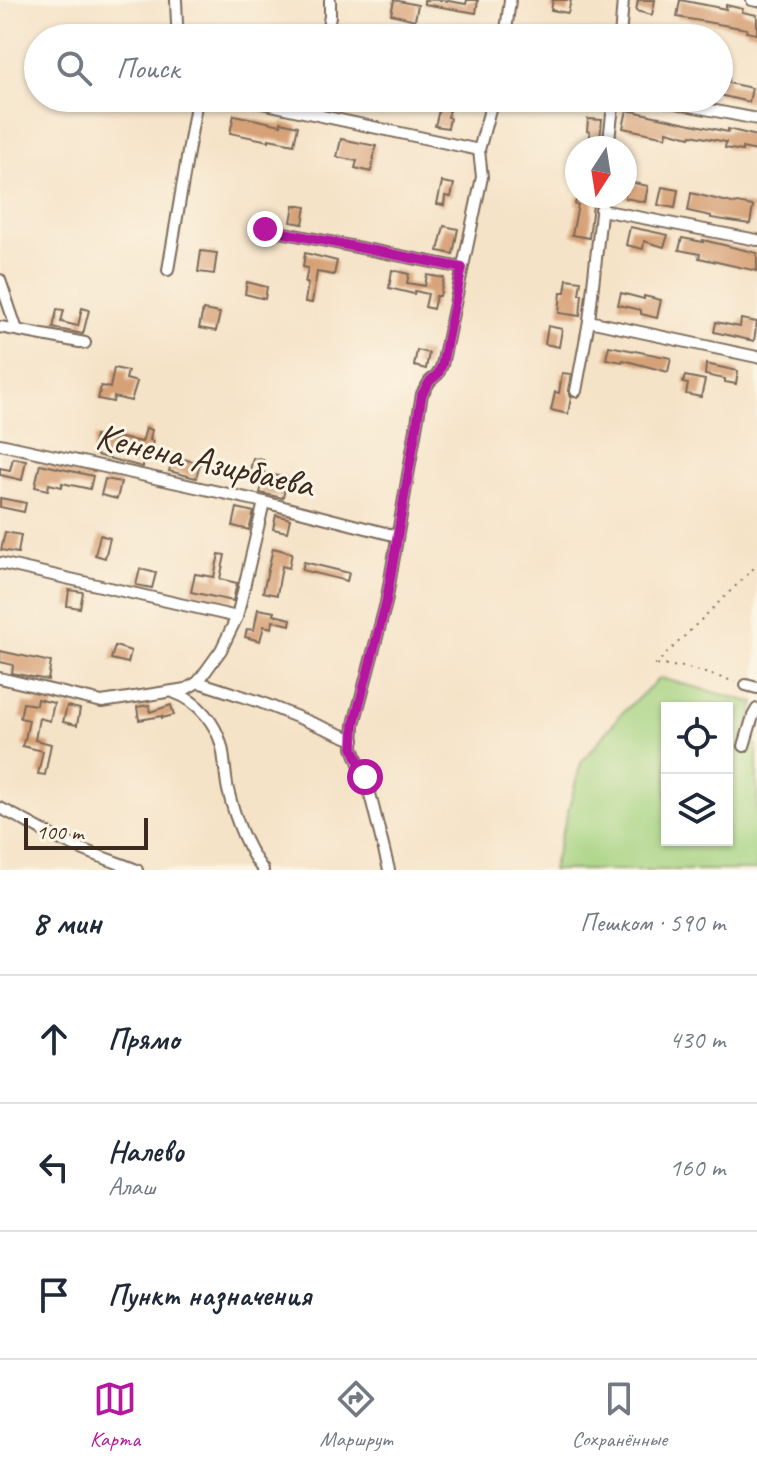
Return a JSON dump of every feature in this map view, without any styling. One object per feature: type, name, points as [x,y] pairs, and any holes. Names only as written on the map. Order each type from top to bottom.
[{"type":"street","points":[[176,0],[177,24]]},
{"type":"street","points":[[329,24],[330,0]]},
{"type":"street","points":[[507,24],[510,0]]},
{"type":"street","points":[[621,24],[623,0]]},
{"type":"street","points":[[168,270],[196,112]]},
{"type":"street","points":[[307,112],[479,150]]},
{"type":"street","points":[[389,870],[369,790],[353,748],[354,724],[386,603],[422,394],[442,365],[482,177],[479,150],[489,112]]},
{"type":"street","points":[[609,136],[612,112]]},
{"type":"street","points":[[721,112],[757,119]]},
{"type":"street","points":[[576,391],[589,321],[601,210],[757,240]]},
{"type":"street","points":[[265,229],[462,268]]},
{"type":"street","points":[[0,280],[17,330]]},
{"type":"street","points":[[589,321],[757,357]]},
{"type":"street","points":[[0,327],[85,343]]},
{"type":"street","name":"Кенена Азирбаева","points":[[0,444],[264,502],[397,536]]},
{"type":"street","points":[[0,678],[102,702],[186,689],[198,682],[221,650],[237,617],[264,502]]},
{"type":"street","points":[[0,563],[237,617]]},
{"type":"street","points":[[198,682],[260,702],[354,740]]},
{"type":"street","points":[[171,692],[189,698],[206,715],[221,744],[228,790],[236,815],[254,859],[263,870]]},
{"type":"street","points":[[744,746],[757,709]]},
{"type":"street","points":[[0,808],[61,840],[137,870]]},
{"type":"path","points":[[751,686],[685,667],[655,665],[757,565]]},
{"type":"green space","points":[[660,678],[755,703],[742,743],[757,745],[757,870],[552,870],[581,763],[621,714]]},
{"type":"building","points":[[394,0],[418,5],[415,20],[391,14]]},
{"type":"building","points":[[424,0],[466,4],[467,0],[478,0],[476,13],[424,4]]},
{"type":"building","points":[[553,0],[571,0],[568,13],[551,10]]},
{"type":"building","points":[[638,0],[655,0],[652,15],[636,11]]},
{"type":"building","points":[[680,0],[726,9],[726,5],[757,15],[757,34],[733,27],[733,24],[677,17]]},
{"type":"building","points":[[733,84],[752,88],[749,102],[733,98]]},
{"type":"building","points":[[438,112],[449,112],[448,128],[435,126]]},
{"type":"building","points":[[627,112],[636,112],[757,136],[757,151],[725,148],[726,142],[691,135],[667,131],[666,137],[623,128]]},
{"type":"building","points":[[234,115],[298,126],[294,144],[230,133]]},
{"type":"building","points":[[588,119],[602,120],[600,136],[590,136]]},
{"type":"building","points":[[341,139],[376,146],[371,172],[355,168],[357,161],[337,157]]},
{"type":"building","points":[[442,182],[454,184],[451,197],[445,196],[444,205],[437,204]]},
{"type":"building","points":[[637,184],[648,186],[645,202],[637,200]]},
{"type":"building","points":[[662,187],[678,190],[675,208],[658,205]]},
{"type":"building","points":[[691,193],[753,206],[750,224],[688,211]]},
{"type":"building","points":[[294,205],[306,207],[303,224],[291,222]]},
{"type":"building","points":[[577,208],[593,208],[589,238],[572,235]]},
{"type":"building","points":[[444,226],[458,229],[453,254],[438,251]]},
{"type":"building","points":[[630,227],[668,235],[664,247],[644,241],[643,249],[626,245]]},
{"type":"building","points":[[682,238],[757,253],[757,271],[699,258],[700,254],[679,250]]},
{"type":"building","points":[[201,251],[217,253],[214,274],[198,272]]},
{"type":"building","points":[[305,253],[337,261],[334,275],[317,272],[312,303],[305,302],[308,268],[303,267]]},
{"type":"building","points":[[392,270],[409,274],[407,283],[425,286],[427,275],[444,278],[433,309],[425,307],[428,294],[389,288]]},
{"type":"building","points":[[567,279],[581,281],[580,316],[559,313],[561,292],[565,292]]},
{"type":"building","points":[[247,282],[267,287],[265,299],[245,294]]},
{"type":"building","points":[[621,293],[661,300],[657,318],[641,314],[641,310],[618,305]]},
{"type":"building","points":[[82,308],[89,310],[83,334],[53,328],[57,309],[64,310],[61,322],[78,326]]},
{"type":"building","points":[[203,310],[220,313],[216,331],[199,328]]},
{"type":"building","points":[[741,319],[757,322],[754,341],[714,332],[716,322],[740,327]]},
{"type":"building","points":[[548,326],[562,329],[559,347],[545,344]]},
{"type":"building","points":[[609,346],[671,358],[668,372],[623,360],[606,359]]},
{"type":"building","points":[[417,350],[429,353],[426,369],[414,366]]},
{"type":"building","points":[[706,364],[738,371],[736,384],[705,375]]},
{"type":"building","points":[[114,368],[128,371],[126,379],[137,382],[131,401],[114,397],[113,402],[98,399],[101,386],[110,388]]},
{"type":"building","points":[[562,373],[571,374],[568,414],[551,410],[555,392],[559,393]]},
{"type":"building","points":[[685,376],[705,380],[701,397],[686,394],[688,384],[683,383]]},
{"type":"building","points":[[146,428],[152,430],[150,440],[153,441],[149,454],[146,453],[144,457],[143,467],[92,454],[95,436],[142,442]]},
{"type":"building","points":[[173,457],[200,463],[196,478],[169,471]]},
{"type":"building","points":[[13,458],[26,460],[22,480],[0,475],[0,468],[10,470]]},
{"type":"building","points":[[253,458],[263,460],[260,472],[287,478],[283,498],[260,493],[263,482],[248,479]]},
{"type":"building","points":[[40,464],[93,476],[90,489],[62,483],[62,487],[49,484],[48,490],[35,487]]},
{"type":"building","points":[[105,479],[121,482],[117,499],[101,495]]},
{"type":"building","points":[[0,498],[26,503],[24,512],[0,507]]},
{"type":"building","points":[[237,508],[254,512],[249,530],[233,526]]},
{"type":"building","points":[[276,515],[290,519],[287,532],[273,529]]},
{"type":"building","points":[[5,532],[21,535],[18,553],[1,550]]},
{"type":"building","points":[[100,535],[110,538],[105,558],[95,555]]},
{"type":"building","points":[[273,548],[292,553],[289,568],[282,566],[277,595],[263,592]]},
{"type":"building","points":[[219,554],[225,555],[220,579],[237,583],[233,601],[191,592],[195,574],[214,577]]},
{"type":"building","points":[[304,562],[349,573],[347,581],[302,570]]},
{"type":"building","points":[[140,569],[156,573],[152,588],[136,585]]},
{"type":"building","points":[[69,590],[83,592],[80,608],[67,606]]},
{"type":"building","points":[[258,609],[291,619],[290,625],[273,621],[272,628],[264,626],[260,641],[245,637],[247,629],[254,630]]},
{"type":"building","points":[[115,646],[131,651],[128,663],[111,659]]},
{"type":"building","points":[[0,651],[51,662],[48,680],[12,673],[13,665],[0,662]]},
{"type":"building","points":[[37,699],[54,703],[50,721],[39,718],[35,740],[51,744],[45,775],[38,774],[43,751],[22,746],[29,720],[20,718],[23,703],[36,705]]},
{"type":"building","points":[[149,705],[150,712],[171,705],[174,715],[139,720],[137,707]]},
{"type":"building","points":[[67,706],[80,709],[77,725],[63,722]]},
{"type":"route","points":[[265,229],[462,268],[442,365],[422,394],[386,603],[354,724],[353,748],[365,777]]}]
